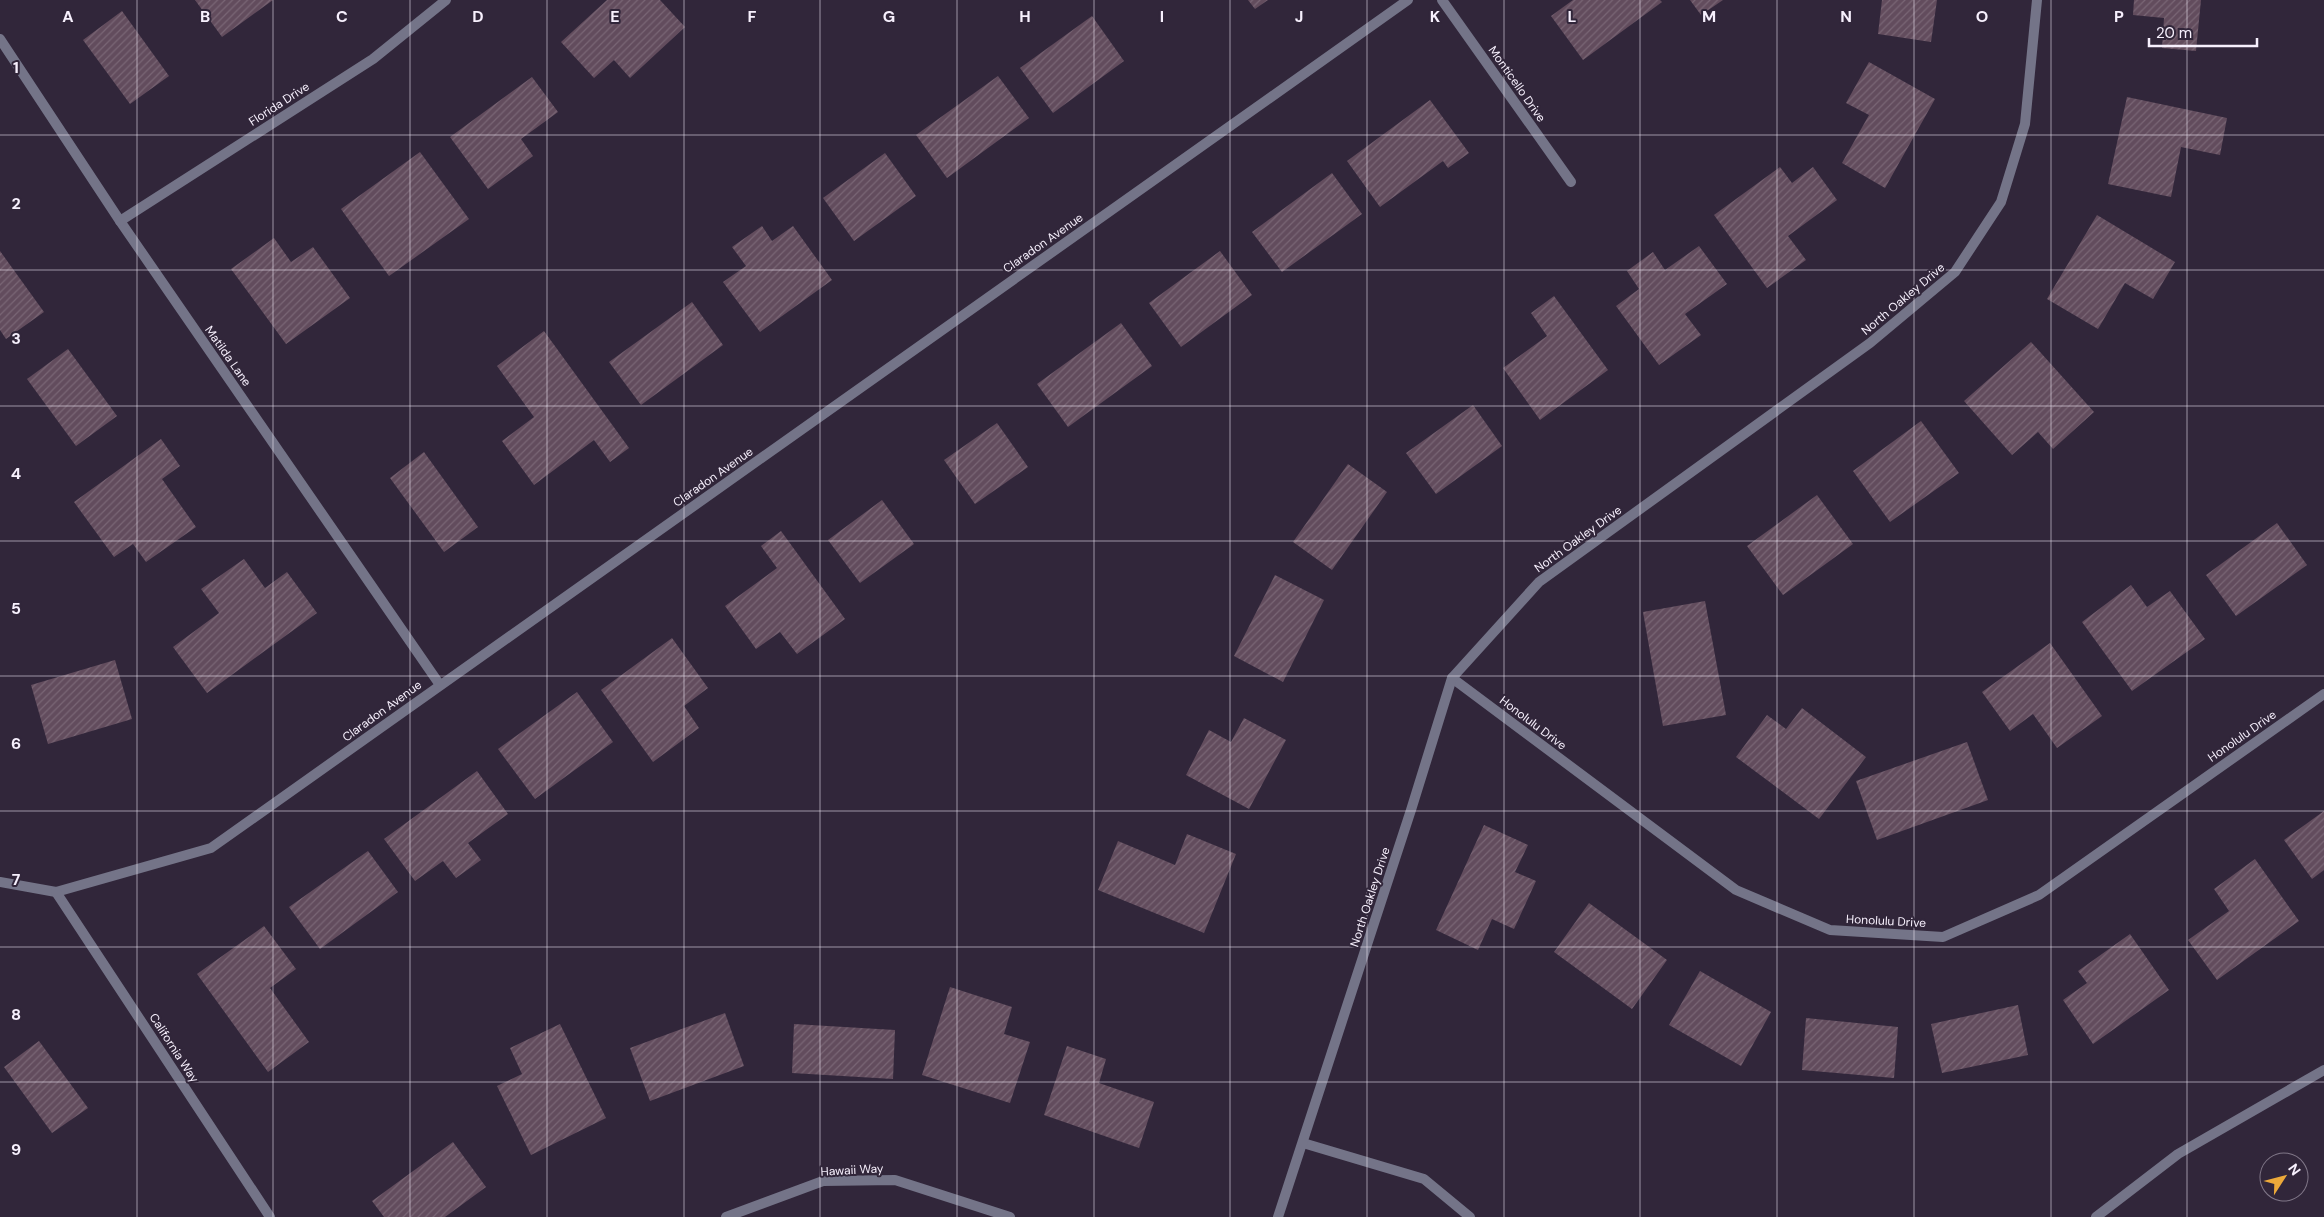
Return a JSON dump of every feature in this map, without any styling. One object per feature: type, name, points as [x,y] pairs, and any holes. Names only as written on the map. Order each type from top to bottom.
[{"type":"street","name":"Florida Drive","points":[[120,221],[373,59],[446,0]]},
{"type":"street","name":"Claradon Avenue","points":[[0,882],[56,892],[211,848],[1408,0]]},
{"type":"street","name":"Monticello Drive","points":[[1442,0],[1571,182]]},
{"type":"street","name":"North Oakley Drive","points":[[1278,1217],[1408,820],[1452,678],[1539,582],[1870,343],[1954,272],[2001,202],[2025,124],[2037,0]]},
{"type":"street","name":"Matilda Lane","points":[[0,38],[120,221],[440,685]]},
{"type":"street","name":"Honolulu Drive","points":[[1452,678],[1736,890],[1830,930],[1943,936],[2039,895],[2324,694]]},
{"type":"street","name":"California Way","points":[[56,892],[270,1217]]},
{"type":"street","points":[[2096,1217],[2178,1154],[2324,1070]]},
{"type":"street","points":[[1303,1143],[1424,1179],[1470,1217]]},
{"type":"street","name":"Hawaii Way","points":[[726,1217],[824,1181],[895,1180],[1010,1217]]},
{"type":"building","points":[[195,0],[273,0],[222,37]]},
{"type":"building","points":[[607,0],[660,0],[685,27],[630,78],[614,60],[594,78],[561,42]]},
{"type":"building","points":[[1248,0],[1268,0],[1255,9]]},
{"type":"building","points":[[1573,0],[1660,0],[1662,2],[1583,60],[1551,16]]},
{"type":"building","points":[[1690,0],[1723,0],[1701,15]]},
{"type":"building","points":[[1882,0],[1937,0],[1931,42],[1878,34]]},
{"type":"building","points":[[2134,0],[2201,0],[2196,51],[2162,48],[2164,18],[2133,15]]},
{"type":"building","points":[[122,11],[169,76],[130,104],[83,40]]},
{"type":"building","points":[[1092,16],[1124,61],[1053,113],[1020,68]]},
{"type":"building","points":[[1869,62],[1935,99],[1885,188],[1842,163],[1869,115],[1846,103]]},
{"type":"building","points":[[998,76],[1029,118],[947,178],[916,135]]},
{"type":"building","points":[[532,77],[558,112],[521,139],[533,156],[488,189],[450,137]]},
{"type":"building","points":[[2127,97],[2227,118],[2220,155],[2181,147],[2171,197],[2108,184]]},
{"type":"building","points":[[1430,100],[1469,153],[1448,168],[1443,161],[1380,207],[1347,161]]},
{"type":"building","points":[[420,152],[469,219],[389,276],[341,209]]},
{"type":"building","points":[[885,153],[916,196],[854,241],[823,198]]},
{"type":"building","points":[[1780,167],[1792,183],[1813,167],[1837,200],[1788,236],[1806,260],[1767,288],[1714,215]]},
{"type":"building","points":[[1332,173],[1362,214],[1282,272],[1252,232]]},
{"type":"building","points":[[2097,215],[2175,262],[2153,299],[2125,283],[2098,329],[2047,299]]},
{"type":"building","points":[[762,226],[772,241],[793,226],[832,280],[760,332],[723,282],[746,266],[732,247]]},
{"type":"building","points":[[274,238],[291,262],[313,247],[350,298],[286,344],[231,269]]},
{"type":"building","points":[[1699,246],[1727,284],[1685,314],[1701,335],[1659,365],[1616,306],[1639,289],[1627,271],[1653,252],[1665,270]]},
{"type":"building","points":[[0,251],[44,312],[6,339],[0,330]]},
{"type":"building","points":[[1220,251],[1252,295],[1181,347],[1149,303]]},
{"type":"building","points":[[1554,296],[1608,370],[1540,420],[1503,368],[1547,336],[1531,313]]},
{"type":"building","points":[[692,302],[723,345],[641,405],[609,362]]},
{"type":"building","points":[[1121,323],[1152,366],[1068,427],[1037,384]]},
{"type":"building","points":[[544,331],[629,448],[610,462],[594,440],[534,485],[502,441],[534,417],[497,366]]},
{"type":"building","points":[[2031,342],[2094,412],[2053,449],[2038,432],[2012,455],[1964,401]]},
{"type":"building","points":[[68,349],[117,416],[76,446],[27,379]]},
{"type":"building","points":[[1473,405],[1502,446],[1436,494],[1406,453]]},
{"type":"building","points":[[1921,421],[1959,473],[1890,522],[1853,471]]},
{"type":"building","points":[[997,423],[1028,467],[975,504],[944,460]]},
{"type":"building","points":[[161,439],[180,466],[162,479],[196,527],[146,562],[133,544],[114,557],[74,502]]},
{"type":"building","points":[[424,452],[478,527],[444,552],[390,478]]},
{"type":"building","points":[[1348,464],[1387,492],[1332,570],[1293,542]]},
{"type":"building","points":[[1817,495],[1853,544],[1783,595],[1747,546]]},
{"type":"building","points":[[882,500],[914,544],[860,583],[828,540]]},
{"type":"building","points":[[2277,523],[2307,565],[2236,616],[2206,575]]},
{"type":"building","points":[[781,531],[845,619],[797,654],[780,632],[756,649],[725,606],[777,568],[761,546]]},
{"type":"building","points":[[244,559],[265,588],[287,572],[317,613],[207,693],[173,647],[219,613],[201,589]]},
{"type":"building","points":[[1275,575],[1324,600],[1283,682],[1234,656]]},
{"type":"building","points":[[2131,585],[2147,607],[2170,591],[2205,639],[2132,691],[2082,622]]},
{"type":"building","points":[[1705,601],[1726,715],[1663,726],[1643,612]]},
{"type":"building","points":[[672,638],[708,688],[684,706],[699,728],[653,762],[601,690]]},
{"type":"building","points":[[2050,643],[2102,716],[2057,748],[2033,714],[2010,731],[1982,692]]},
{"type":"building","points":[[115,660],[132,719],[48,744],[31,685]]},
{"type":"building","points":[[577,692],[613,742],[535,799],[498,749]]},
{"type":"building","points":[[1802,708],[1866,757],[1819,819],[1736,757],[1767,715],[1786,729]]},
{"type":"building","points":[[1244,718],[1286,740],[1249,809],[1186,775],[1209,730],[1231,742]]},
{"type":"building","points":[[1967,742],[1988,800],[1877,840],[1856,781]]},
{"type":"building","points":[[477,771],[508,814],[468,843],[481,860],[456,878],[443,861],[415,881],[384,839]]},
{"type":"building","points":[[2324,811],[2324,870],[2312,879],[2284,840]]},
{"type":"building","points":[[1484,825],[1528,845],[1515,872],[1536,881],[1514,929],[1492,919],[1478,950],[1436,930]]},
{"type":"building","points":[[1187,834],[1236,854],[1204,933],[1098,890],[1118,841],[1175,865]]},
{"type":"building","points":[[368,851],[398,892],[320,949],[289,907]]},
{"type":"building","points":[[2255,859],[2299,921],[2217,980],[2188,940],[2229,911],[2214,889]]},
{"type":"building","points":[[1589,903],[1667,960],[1632,1009],[1554,952]]},
{"type":"building","points":[[264,926],[296,969],[270,988],[309,1042],[268,1072],[197,974]]},
{"type":"building","points":[[2130,934],[2169,990],[2093,1044],[2063,1000],[2087,983],[2078,971]]},
{"type":"building","points":[[1700,971],[1771,1012],[1741,1066],[1669,1025]]},
{"type":"building","points":[[950,987],[1012,1007],[1004,1034],[1030,1042],[1010,1103],[922,1075]]},
{"type":"building","points":[[2018,1005],[2028,1055],[1942,1073],[1931,1024]]},
{"type":"building","points":[[725,1013],[744,1066],[650,1101],[630,1048]]},
{"type":"building","points":[[1806,1018],[1898,1027],[1894,1078],[1802,1070]]},
{"type":"building","points":[[560,1024],[606,1118],[531,1155],[497,1086],[522,1074],[510,1048]]},
{"type":"building","points":[[794,1024],[895,1030],[893,1079],[792,1073]]},
{"type":"building","points":[[39,1041],[88,1108],[52,1133],[4,1067]]},
{"type":"building","points":[[1067,1046],[1106,1059],[1099,1083],[1154,1102],[1139,1148],[1044,1115]]},
{"type":"building","points":[[453,1142],[486,1187],[445,1217],[384,1217],[372,1201]]}]
